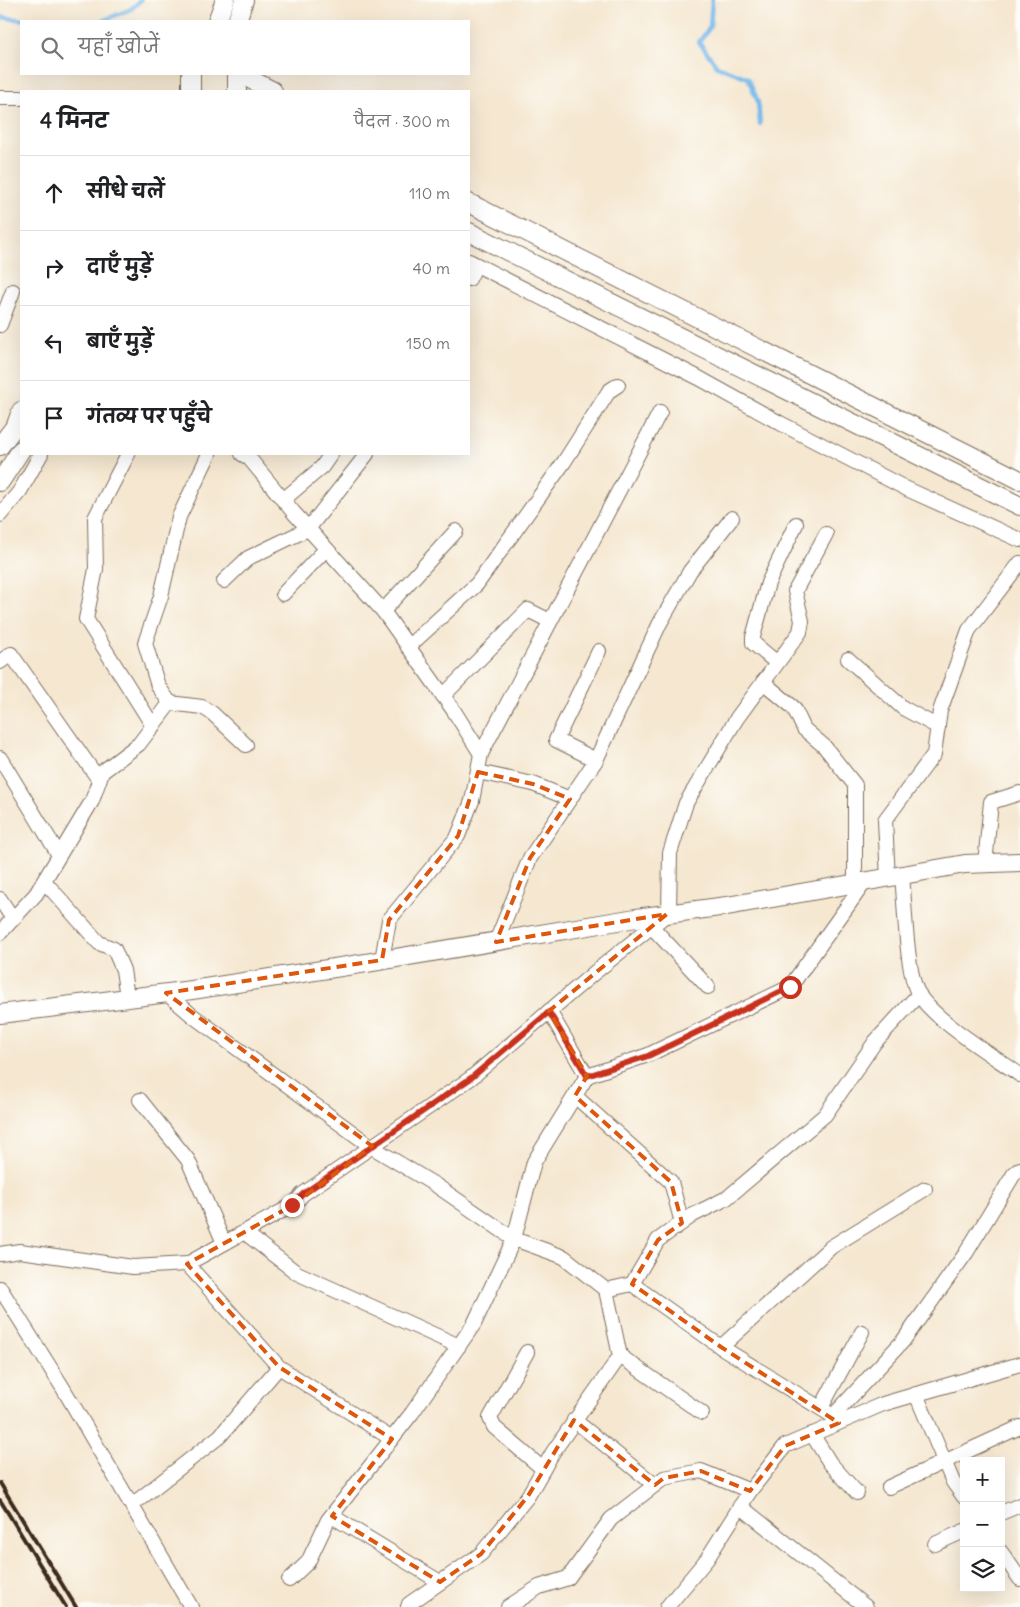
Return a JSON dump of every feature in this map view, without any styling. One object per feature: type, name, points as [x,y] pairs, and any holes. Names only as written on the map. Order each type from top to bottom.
[{"type":"main road","points":[[217,20],[225,0]]},
{"type":"main road","points":[[237,20],[244,0]]},
{"type":"main road","points":[[237,90],[239,75]]},
{"type":"main road","points":[[241,75],[270,90]]},
{"type":"main road","points":[[470,204],[1020,480]]},
{"type":"main road","points":[[470,232],[1020,506]]},
{"type":"main road","points":[[0,446],[16,425],[20,414]]},
{"type":"main road","points":[[0,482],[20,452]]},
{"type":"main road","points":[[0,1014],[166,993],[382,960],[859,884],[965,864],[1020,862]]},
{"type":"street","points":[[0,98],[20,98]]},
{"type":"street","points":[[472,263],[699,378],[906,489],[1020,540]]},
{"type":"street","points":[[0,325],[13,291]]},
{"type":"street","points":[[408,647],[477,584],[564,462],[609,391],[618,385]]},
{"type":"street","points":[[382,960],[389,920],[458,836],[472,801],[481,754],[660,412]]},
{"type":"street","points":[[0,515],[20,491],[40,455]]},
{"type":"street","points":[[127,455],[95,518],[96,569],[86,619],[153,726]]},
{"type":"street","points":[[209,455],[179,517],[161,596],[145,643],[158,686],[170,703],[202,707],[212,713],[246,745]]},
{"type":"street","points":[[244,455],[249,458],[308,529],[383,612],[443,696],[481,754]]},
{"type":"street","points":[[283,500],[322,467],[330,455]]},
{"type":"street","points":[[224,581],[248,558],[308,529],[366,455]]},
{"type":"street","points":[[496,942],[530,858],[596,760],[660,623],[690,572],[732,518]]},
{"type":"street","points":[[777,663],[753,643],[768,583],[796,524]]},
{"type":"street","points":[[383,612],[456,531]]},
{"type":"street","points":[[0,1254],[20,1251],[133,1267],[187,1264],[292,1205],[303,1194],[471,1078],[668,914],[670,853],[686,803],[737,718],[802,627],[795,591],[826,534]]},
{"type":"street","points":[[283,594],[326,549]]},
{"type":"street","points":[[1020,563],[968,630],[940,711],[934,754],[885,820],[912,974],[919,994],[946,1022],[1020,1074]]},
{"type":"street","points":[[443,696],[528,610],[550,621]]},
{"type":"street","points":[[596,760],[556,740],[599,651]]},
{"type":"street","points":[[0,662],[11,654],[99,780]]},
{"type":"street","points":[[848,659],[903,708],[938,727]]},
{"type":"street","points":[[289,1580],[308,1562],[332,1516],[392,1439],[474,1324],[514,1239],[534,1162],[587,1076],[648,1056],[790,987],[859,884],[855,785],[824,746],[802,726],[794,708],[763,682]]},
{"type":"street","points":[[0,933],[36,894],[92,801],[102,772],[139,744],[170,703]]},
{"type":"street","points":[[0,758],[59,856]]},
{"type":"street","points":[[478,772],[533,784],[570,799]]},
{"type":"street","points":[[985,864],[991,802],[1020,793]]},
{"type":"street","points":[[44,881],[99,943],[114,949],[123,970],[127,997]]},
{"type":"street","points":[[0,899],[13,919]]},
{"type":"street","points":[[652,926],[708,987]]},
{"type":"street","points":[[166,993],[193,1016],[372,1146],[437,1186],[514,1239],[564,1257],[606,1290],[620,1356],[702,1413]]},
{"type":"street","points":[[606,1290],[632,1284],[658,1240],[682,1223],[727,1198],[825,1115],[875,1042],[919,994]]},
{"type":"street","points":[[549,1012],[587,1076]]},
{"type":"street","points":[[575,1096],[671,1182],[682,1223]]},
{"type":"street","points":[[140,1100],[188,1160],[224,1243]]},
{"type":"street","points":[[836,1419],[903,1341],[966,1253],[1020,1169]]},
{"type":"street","points":[[721,1347],[831,1247],[925,1189]]},
{"type":"street","points":[[244,1232],[297,1273],[459,1346]]},
{"type":"street","points":[[187,1264],[279,1367],[392,1439]]},
{"type":"street","points":[[632,1284],[721,1347],[836,1419]]},
{"type":"street","points":[[0,1288],[132,1505],[191,1607]]},
{"type":"street","points":[[821,1408],[862,1332]]},
{"type":"street","points":[[527,1352],[490,1418],[494,1427],[543,1469]]},
{"type":"street","points":[[408,1607],[408,1604],[481,1554],[528,1496],[574,1420],[620,1356]]},
{"type":"street","points":[[667,1607],[707,1560],[750,1491],[784,1446],[812,1434],[836,1419],[1020,1364]]},
{"type":"street","points":[[132,1505],[220,1436],[279,1367]]},
{"type":"street","points":[[916,1394],[953,1482],[960,1492]]},
{"type":"street","points":[[574,1420],[655,1486]]},
{"type":"street","points":[[889,1487],[944,1460],[1020,1427]]},
{"type":"street","points":[[812,1434],[830,1463],[857,1494]]},
{"type":"street","points":[[508,1607],[539,1587],[568,1578],[612,1519],[664,1478],[701,1472],[750,1491]]},
{"type":"street","points":[[1005,1511],[1020,1505]]},
{"type":"street","points":[[740,1506],[866,1607]]},
{"type":"street","points":[[332,1516],[440,1582]]},
{"type":"street","points":[[935,1544],[960,1533]]},
{"type":"street","points":[[1005,1558],[1020,1579]]},
{"type":"highlighted area","points":[[478,772],[533,784],[570,799],[530,858],[496,942],[667,914],[549,1011],[587,1076],[575,1096],[671,1182],[682,1223],[658,1240],[632,1284],[721,1347],[839,1423],[785,1446],[750,1491],[701,1471],[664,1478],[655,1485],[574,1420],[528,1496],[481,1554],[440,1582],[332,1516],[392,1439],[279,1367],[187,1264],[293,1205],[372,1146],[166,993],[382,960],[389,920],[458,836]]},
{"type":"waterway","points":[[104,20],[131,9],[141,0]]},
{"type":"waterway","points":[[712,0],[710,27],[699,42],[717,66],[748,78],[758,102],[760,124]]},
{"type":"waterway","points":[[0,17],[25,20]]},
{"type":"railway","points":[[0,1483],[76,1607]]},
{"type":"railway","points":[[0,1500],[66,1607]]},
{"type":"route","points":[[292,1205],[303,1194],[471,1078],[549,1012],[587,1076],[648,1056],[790,987]]}]
